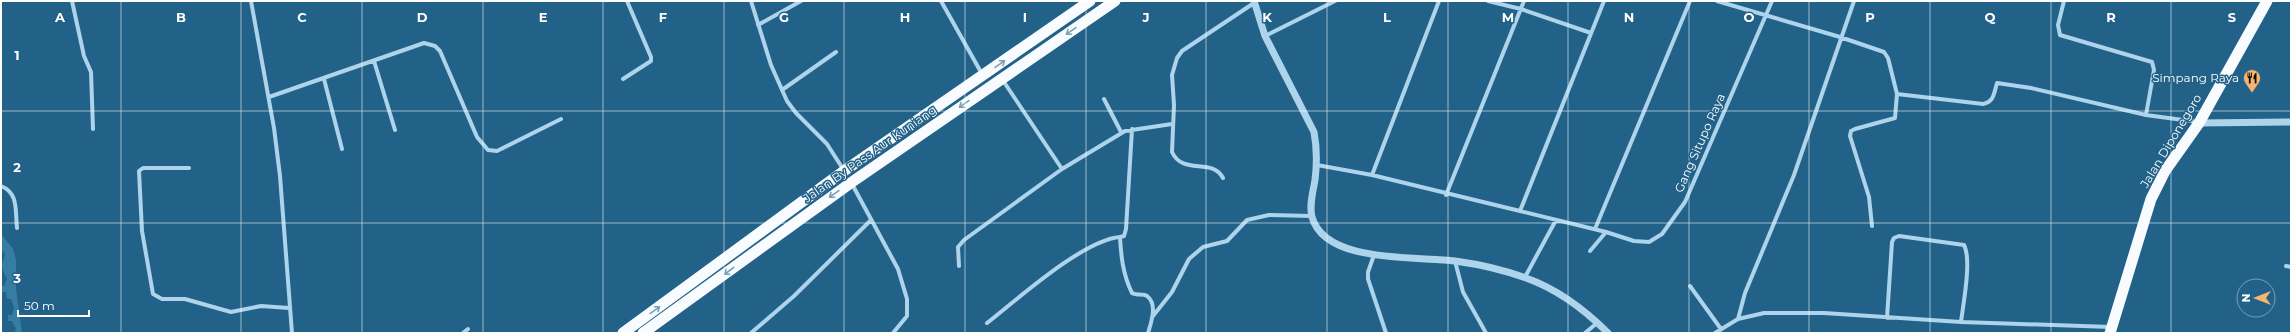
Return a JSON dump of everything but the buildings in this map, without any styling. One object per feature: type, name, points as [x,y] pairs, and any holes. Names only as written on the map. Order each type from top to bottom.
[{"type":"highway","name":"Jalan By Pass Aur Kuniang","points":[[643,333],[775,236],[1115,1]]},
{"type":"highway","name":"Jalan Diponegoro","points":[[2110,330],[2151,199],[2165,171],[2198,122],[2267,1]]},
{"type":"highway","name":"Jalan By Pass Aur Kuniang","points":[[623,333],[844,171],[1088,3]]},
{"type":"highway","points":[[1088,3],[1093,15]]},
{"type":"highway","points":[[858,162],[865,173]]},
{"type":"highway","points":[[769,225],[775,236]]},
{"type":"street","points":[[72,1],[84,56],[91,72],[93,129]]},
{"type":"street","points":[[251,1],[269,97],[280,176],[292,333]]},
{"type":"street","points":[[624,79],[649,64],[651,57],[627,1]]},
{"type":"street","points":[[751,1],[758,25],[782,90],[796,114],[817,133],[834,152],[844,171]]},
{"type":"street","points":[[758,25],[801,1]]},
{"type":"street","points":[[941,1],[983,76]]},
{"type":"street","points":[[1265,36],[1335,1]]},
{"type":"street","points":[[1372,175],[1439,1]]},
{"type":"street","points":[[1488,1],[1521,9],[1591,33]]},
{"type":"street","points":[[1446,195],[1524,1]]},
{"type":"street","points":[[1520,211],[1604,1]]},
{"type":"street","points":[[1595,229],[1690,1]]},
{"type":"street","points":[[1717,1],[1840,37],[1886,54],[1897,94],[1895,118],[1855,129],[1851,131],[1850,136],[1869,197],[1872,226]]},
{"type":"street","name":"Gang Situpo Raya","points":[[1317,166],[1372,175],[1446,195],[1595,229],[1634,241],[1649,242],[1662,234],[1685,202],[1772,1]]},
{"type":"street","points":[[1738,318],[1745,293],[1794,175],[1840,37],[1854,1]]},
{"type":"street","points":[[2064,1],[2058,25],[2060,35],[2152,62],[2154,70],[2146,115]]},
{"type":"street","points":[[1223,178],[1219,171],[1212,167],[1192,167],[1177,159],[1171,148],[1172,75],[1177,58],[1182,51],[1254,2],[1265,36],[1314,132],[1317,146],[1317,166],[1311,203],[1312,216],[1318,228],[1329,239],[1357,252],[1374,255],[1455,261],[1525,277],[1567,299],[1598,322],[1608,333]]},
{"type":"street","points":[[269,97],[424,43],[435,46],[440,51],[477,137],[488,150],[497,151],[561,119]]},
{"type":"street","points":[[782,90],[836,52]]},
{"type":"street","points":[[374,61],[395,130]]},
{"type":"street","points":[[324,79],[342,149]]},
{"type":"street","points":[[1001,79],[1062,169]]},
{"type":"street","points":[[1897,94],[1983,104],[1989,103],[1993,99],[1997,83],[2031,88],[2146,115],[2198,122],[2291,122]]},
{"type":"street","points":[[1104,99],[1121,132]]},
{"type":"street","points":[[959,266],[958,247],[964,240],[1062,169],[1121,132],[1132,129],[1172,124]]},
{"type":"street","points":[[987,322],[1069,260],[1107,239],[1124,236],[1126,229],[1132,129]]},
{"type":"street","points":[[189,168],[143,168],[139,171],[142,231],[153,294],[162,299],[185,300],[231,312],[261,306],[289,308]]},
{"type":"street","points":[[852,182],[871,220],[891,253],[898,269],[908,304],[907,316],[893,333]]},
{"type":"street","points":[[1,186],[9,189],[14,195],[18,228]]},
{"type":"street","points":[[1152,317],[1172,292],[1189,259],[1203,247],[1227,241],[1247,220],[1270,215],[1312,216]]},
{"type":"street","points":[[751,333],[794,296],[871,220]]},
{"type":"street","points":[[1525,277],[1556,220]]},
{"type":"street","points":[[1590,251],[1606,232]]},
{"type":"street","points":[[1887,318],[1892,242],[1894,238],[1899,236],[1964,245],[1967,250],[1961,322]]},
{"type":"street","points":[[1120,237],[1124,272],[1130,289],[1135,295],[1148,297],[1153,308],[1148,333]]},
{"type":"street","points":[[1374,255],[1369,266],[1368,279],[1386,333]]},
{"type":"street","points":[[1455,261],[1463,292],[1486,333]]},
{"type":"street","points":[[2286,266],[2291,267]]},
{"type":"street","points":[[1690,286],[1721,329]]},
{"type":"street","points":[[1715,333],[1738,318],[1764,313],[1824,314],[2110,330]]},
{"type":"street","points":[[1584,333],[1598,322]]},
{"type":"street","points":[[463,333],[468,329]]},
{"type":"shaded area","points":[[1,234],[13,249],[16,260],[16,289],[22,333],[14,333],[16,329],[12,321],[8,321],[8,315],[12,315],[14,307],[11,299],[7,299],[6,292],[1,292],[1,286],[4,286],[7,279],[2,267],[5,255],[1,248]]},
{"type":"place","name":"Simpang Raya","points":[[2252,93]]}]
